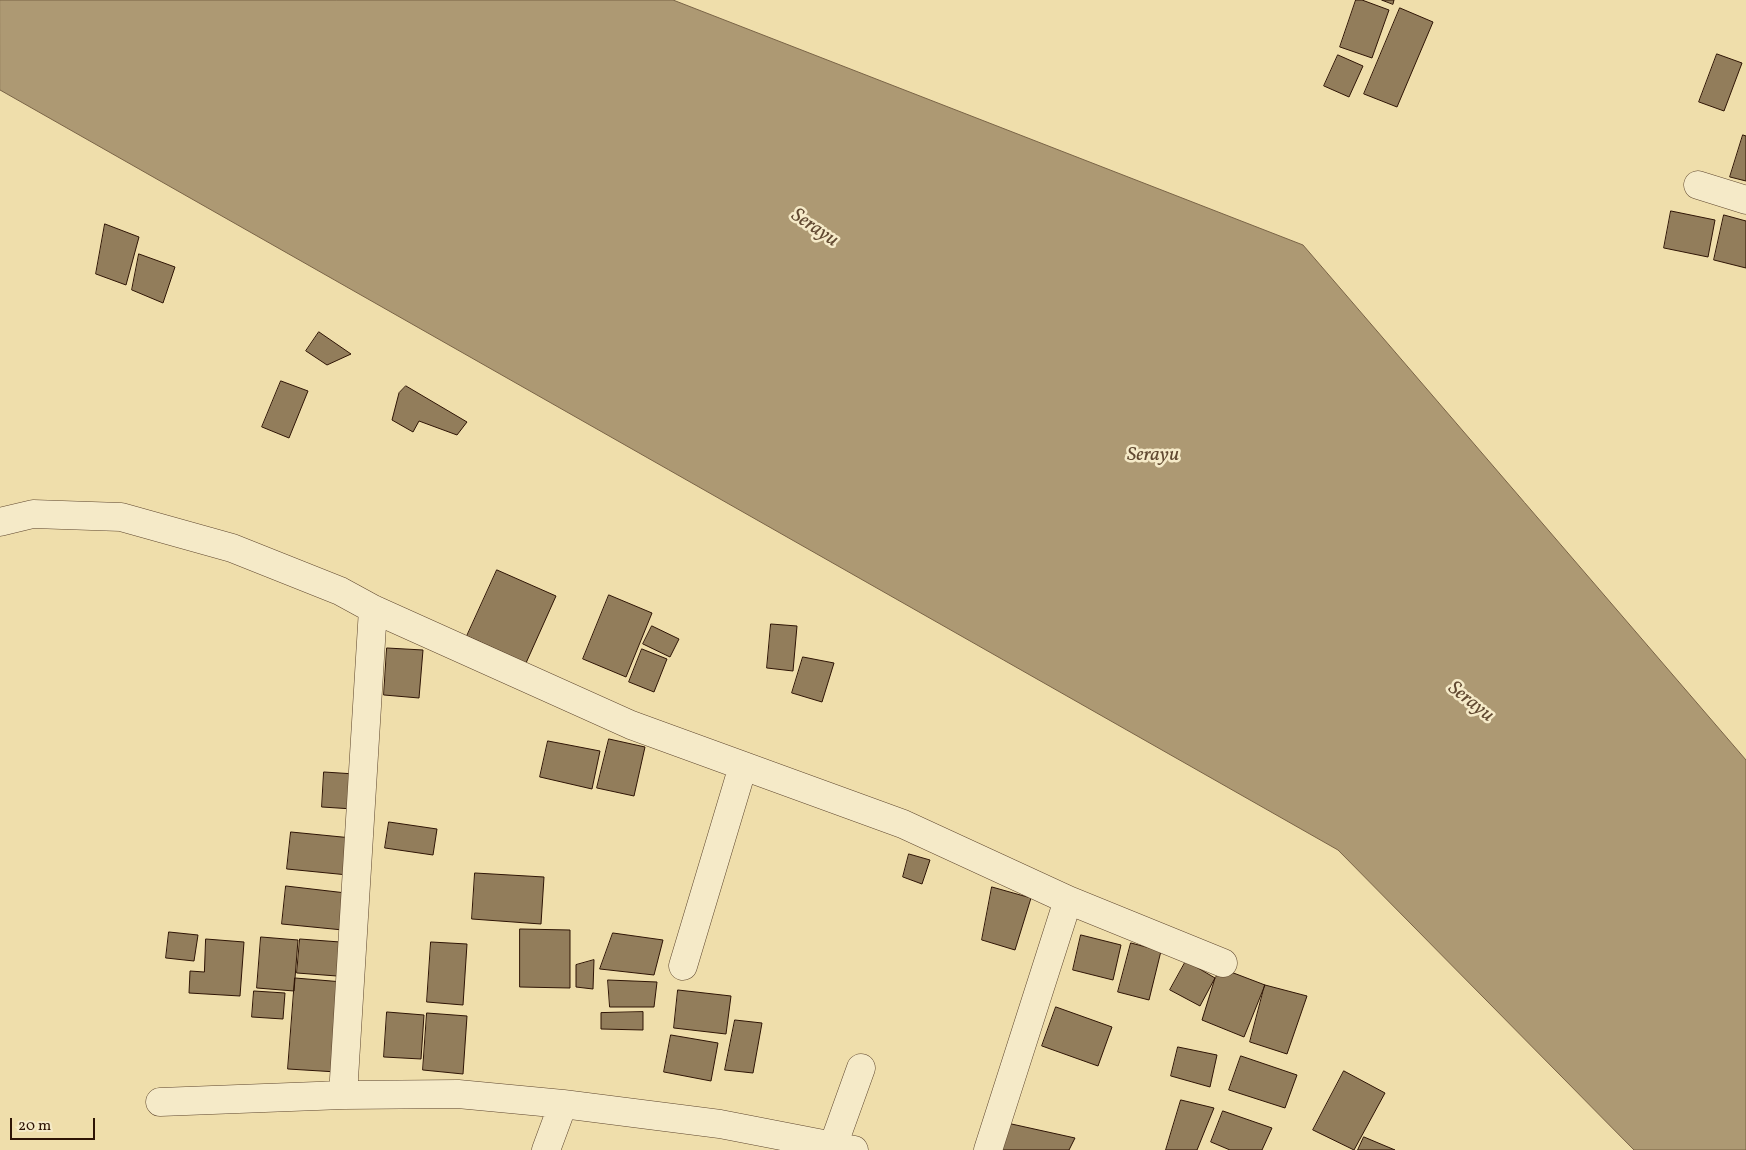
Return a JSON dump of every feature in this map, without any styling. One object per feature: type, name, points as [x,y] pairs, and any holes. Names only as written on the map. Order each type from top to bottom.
[{"type":"street","points":[[1698,185],[1746,200]]},
{"type":"street","points":[[0,522],[33,514],[121,518],[232,548],[340,591],[373,609],[631,725],[902,824],[1068,900],[1223,963]]},
{"type":"street","points":[[342,1095],[373,609]]},
{"type":"street","points":[[683,966],[743,766]]},
{"type":"street","points":[[988,1150],[1068,900]]},
{"type":"street","points":[[160,1102],[342,1095],[458,1094],[563,1104],[720,1124],[844,1148],[861,1068]]},
{"type":"street","points":[[546,1150],[563,1104]]},
{"type":"water","name":"Serayu","points":[[0,0],[673,0],[1303,245],[1746,760],[1746,1150],[1634,1150],[1338,850],[0,90]]},
{"type":"building","points":[[1356,0],[1362,0],[1389,10],[1372,58],[1340,47]]},
{"type":"building","points":[[1382,0],[1394,0],[1393,4]]},
{"type":"building","points":[[1400,8],[1433,22],[1397,107],[1364,94]]},
{"type":"building","points":[[1717,54],[1742,63],[1724,111],[1699,102]]},
{"type":"building","points":[[1338,55],[1363,66],[1349,97],[1324,86]]},
{"type":"building","points":[[1743,135],[1746,136],[1746,181],[1730,177]]},
{"type":"building","points":[[1671,211],[1715,220],[1708,257],[1664,248]]},
{"type":"building","points":[[1724,215],[1746,221],[1746,268],[1714,260]]},
{"type":"building","points":[[105,224],[139,237],[126,285],[96,274]]},
{"type":"building","points":[[139,254],[175,267],[163,303],[132,290]]},
{"type":"building","points":[[319,332],[351,354],[327,365],[306,351]]},
{"type":"building","points":[[281,381],[308,391],[289,438],[262,427]]},
{"type":"building","points":[[406,386],[467,422],[457,435],[419,421],[413,432],[392,420],[399,393]]},
{"type":"building","points":[[497,570],[556,596],[526,663],[467,636]]},
{"type":"building","points":[[609,595],[652,613],[626,677],[583,659]]},
{"type":"building","points":[[771,624],[797,626],[793,671],[767,668]]},
{"type":"building","points":[[652,626],[679,639],[670,657],[643,644]]},
{"type":"building","points":[[387,648],[423,650],[419,698],[384,695]]},
{"type":"building","points":[[642,649],[667,659],[654,692],[629,682]]},
{"type":"building","points":[[803,657],[834,663],[822,702],[792,693]]},
{"type":"building","points":[[609,739],[645,747],[634,796],[597,788]]},
{"type":"building","points":[[548,741],[600,751],[592,789],[540,777]]},
{"type":"building","points":[[324,772],[355,774],[353,809],[322,807]]},
{"type":"building","points":[[389,822],[437,829],[433,855],[385,848]]},
{"type":"building","points":[[291,832],[352,838],[348,875],[287,869]]},
{"type":"building","points":[[909,854],[930,860],[922,884],[903,877]]},
{"type":"building","points":[[475,873],[544,877],[541,924],[472,919]]},
{"type":"building","points":[[286,886],[346,893],[343,930],[282,924]]},
{"type":"building","points":[[992,887],[1031,898],[1015,950],[982,940]]},
{"type":"building","points":[[520,929],[570,930],[570,988],[520,987]]},
{"type":"building","points":[[169,932],[198,935],[194,961],[166,958]]},
{"type":"building","points":[[613,933],[663,940],[654,975],[600,969]]},
{"type":"building","points":[[1081,935],[1121,945],[1113,980],[1073,970]]},
{"type":"building","points":[[261,937],[298,940],[294,991],[257,988]]},
{"type":"building","points":[[206,939],[244,942],[240,996],[189,993],[190,971],[204,972]]},
{"type":"building","points":[[300,939],[340,942],[337,976],[297,973]]},
{"type":"building","points":[[431,942],[467,944],[463,1005],[427,1002]]},
{"type":"building","points":[[1131,943],[1161,951],[1149,1000],[1118,992]]},
{"type":"building","points":[[594,960],[593,989],[576,987],[576,965]]},
{"type":"building","points":[[1186,961],[1215,978],[1200,1006],[1170,990]]},
{"type":"building","points":[[1223,969],[1265,985],[1244,1037],[1202,1020],[1215,978]]},
{"type":"building","points":[[295,978],[343,982],[337,1072],[288,1069]]},
{"type":"building","points":[[608,980],[657,982],[654,1007],[610,1007]]},
{"type":"building","points":[[1265,985],[1307,996],[1287,1054],[1250,1042]]},
{"type":"building","points":[[678,990],[731,996],[726,1034],[674,1028]]},
{"type":"building","points":[[254,991],[285,993],[283,1019],[252,1017]]},
{"type":"building","points":[[1056,1007],[1112,1027],[1098,1066],[1042,1046]]},
{"type":"building","points":[[387,1012],[424,1015],[421,1059],[384,1057]]},
{"type":"building","points":[[643,1012],[643,1030],[601,1029],[601,1013]]},
{"type":"building","points":[[427,1013],[467,1016],[463,1074],[423,1070]]},
{"type":"building","points":[[735,1020],[762,1023],[753,1073],[725,1070]]},
{"type":"building","points":[[671,1035],[718,1043],[711,1081],[664,1072]]},
{"type":"building","points":[[1178,1047],[1217,1055],[1210,1087],[1171,1076]]},
{"type":"building","points":[[1241,1056],[1297,1075],[1285,1108],[1229,1090]]},
{"type":"building","points":[[1344,1071],[1385,1093],[1354,1150],[1313,1130]]},
{"type":"building","points":[[1181,1100],[1214,1108],[1197,1150],[1166,1150]]},
{"type":"building","points":[[1223,1111],[1272,1128],[1262,1150],[1230,1150],[1211,1142]]},
{"type":"building","points":[[1007,1123],[1075,1138],[1069,1150],[1000,1150]]},
{"type":"building","points":[[1364,1137],[1395,1150],[1358,1150]]}]
